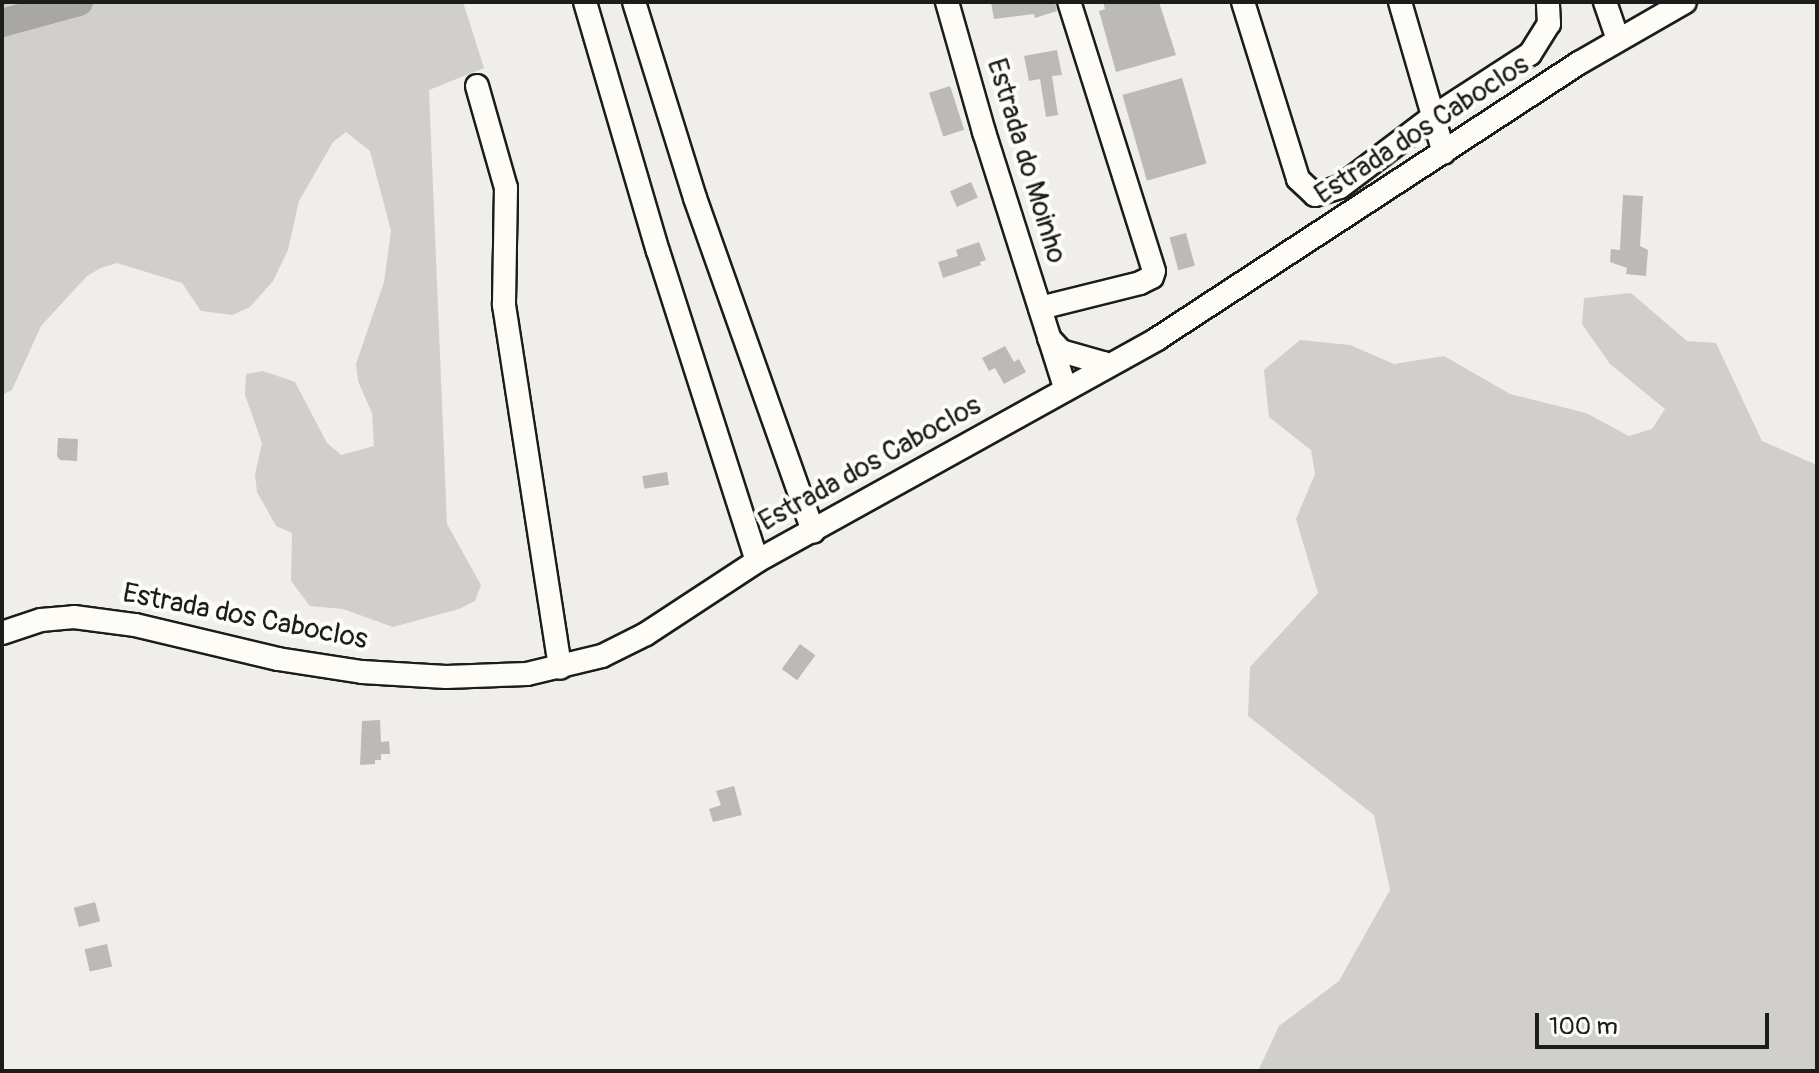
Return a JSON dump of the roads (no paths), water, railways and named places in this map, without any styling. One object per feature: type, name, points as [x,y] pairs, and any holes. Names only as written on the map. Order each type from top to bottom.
[{"type":"street","points":[[585,2],[658,251],[757,561]]},
{"type":"street","points":[[634,2],[695,198],[813,532]]},
{"type":"street","name":"Estrada do Moinho","points":[[947,2],[1065,388]]},
{"type":"street","points":[[1040,308],[1140,283],[1152,277],[1154,271],[1069,2]]},
{"type":"street","points":[[1243,2],[1298,179],[1306,190],[1315,195],[1340,187],[1434,116],[1530,54],[1541,43],[1549,24],[1548,2]]},
{"type":"street","points":[[1400,2],[1444,153]]},
{"type":"street","points":[[1605,2],[1618,39]]},
{"type":"street","name":"Estrada dos Caboclos","points":[[2,633],[41,620],[74,617],[135,625],[278,659],[362,672],[446,677],[560,668],[602,656],[646,634],[757,561],[1157,339],[1618,39],[1685,2]]},
{"type":"street","points":[[477,86],[506,188],[504,305],[560,668]]},
{"type":"street","points":[[1049,338],[1061,351],[1103,363],[1105,367]]},
{"type":"waterway","points":[[2,23],[79,2]]}]
